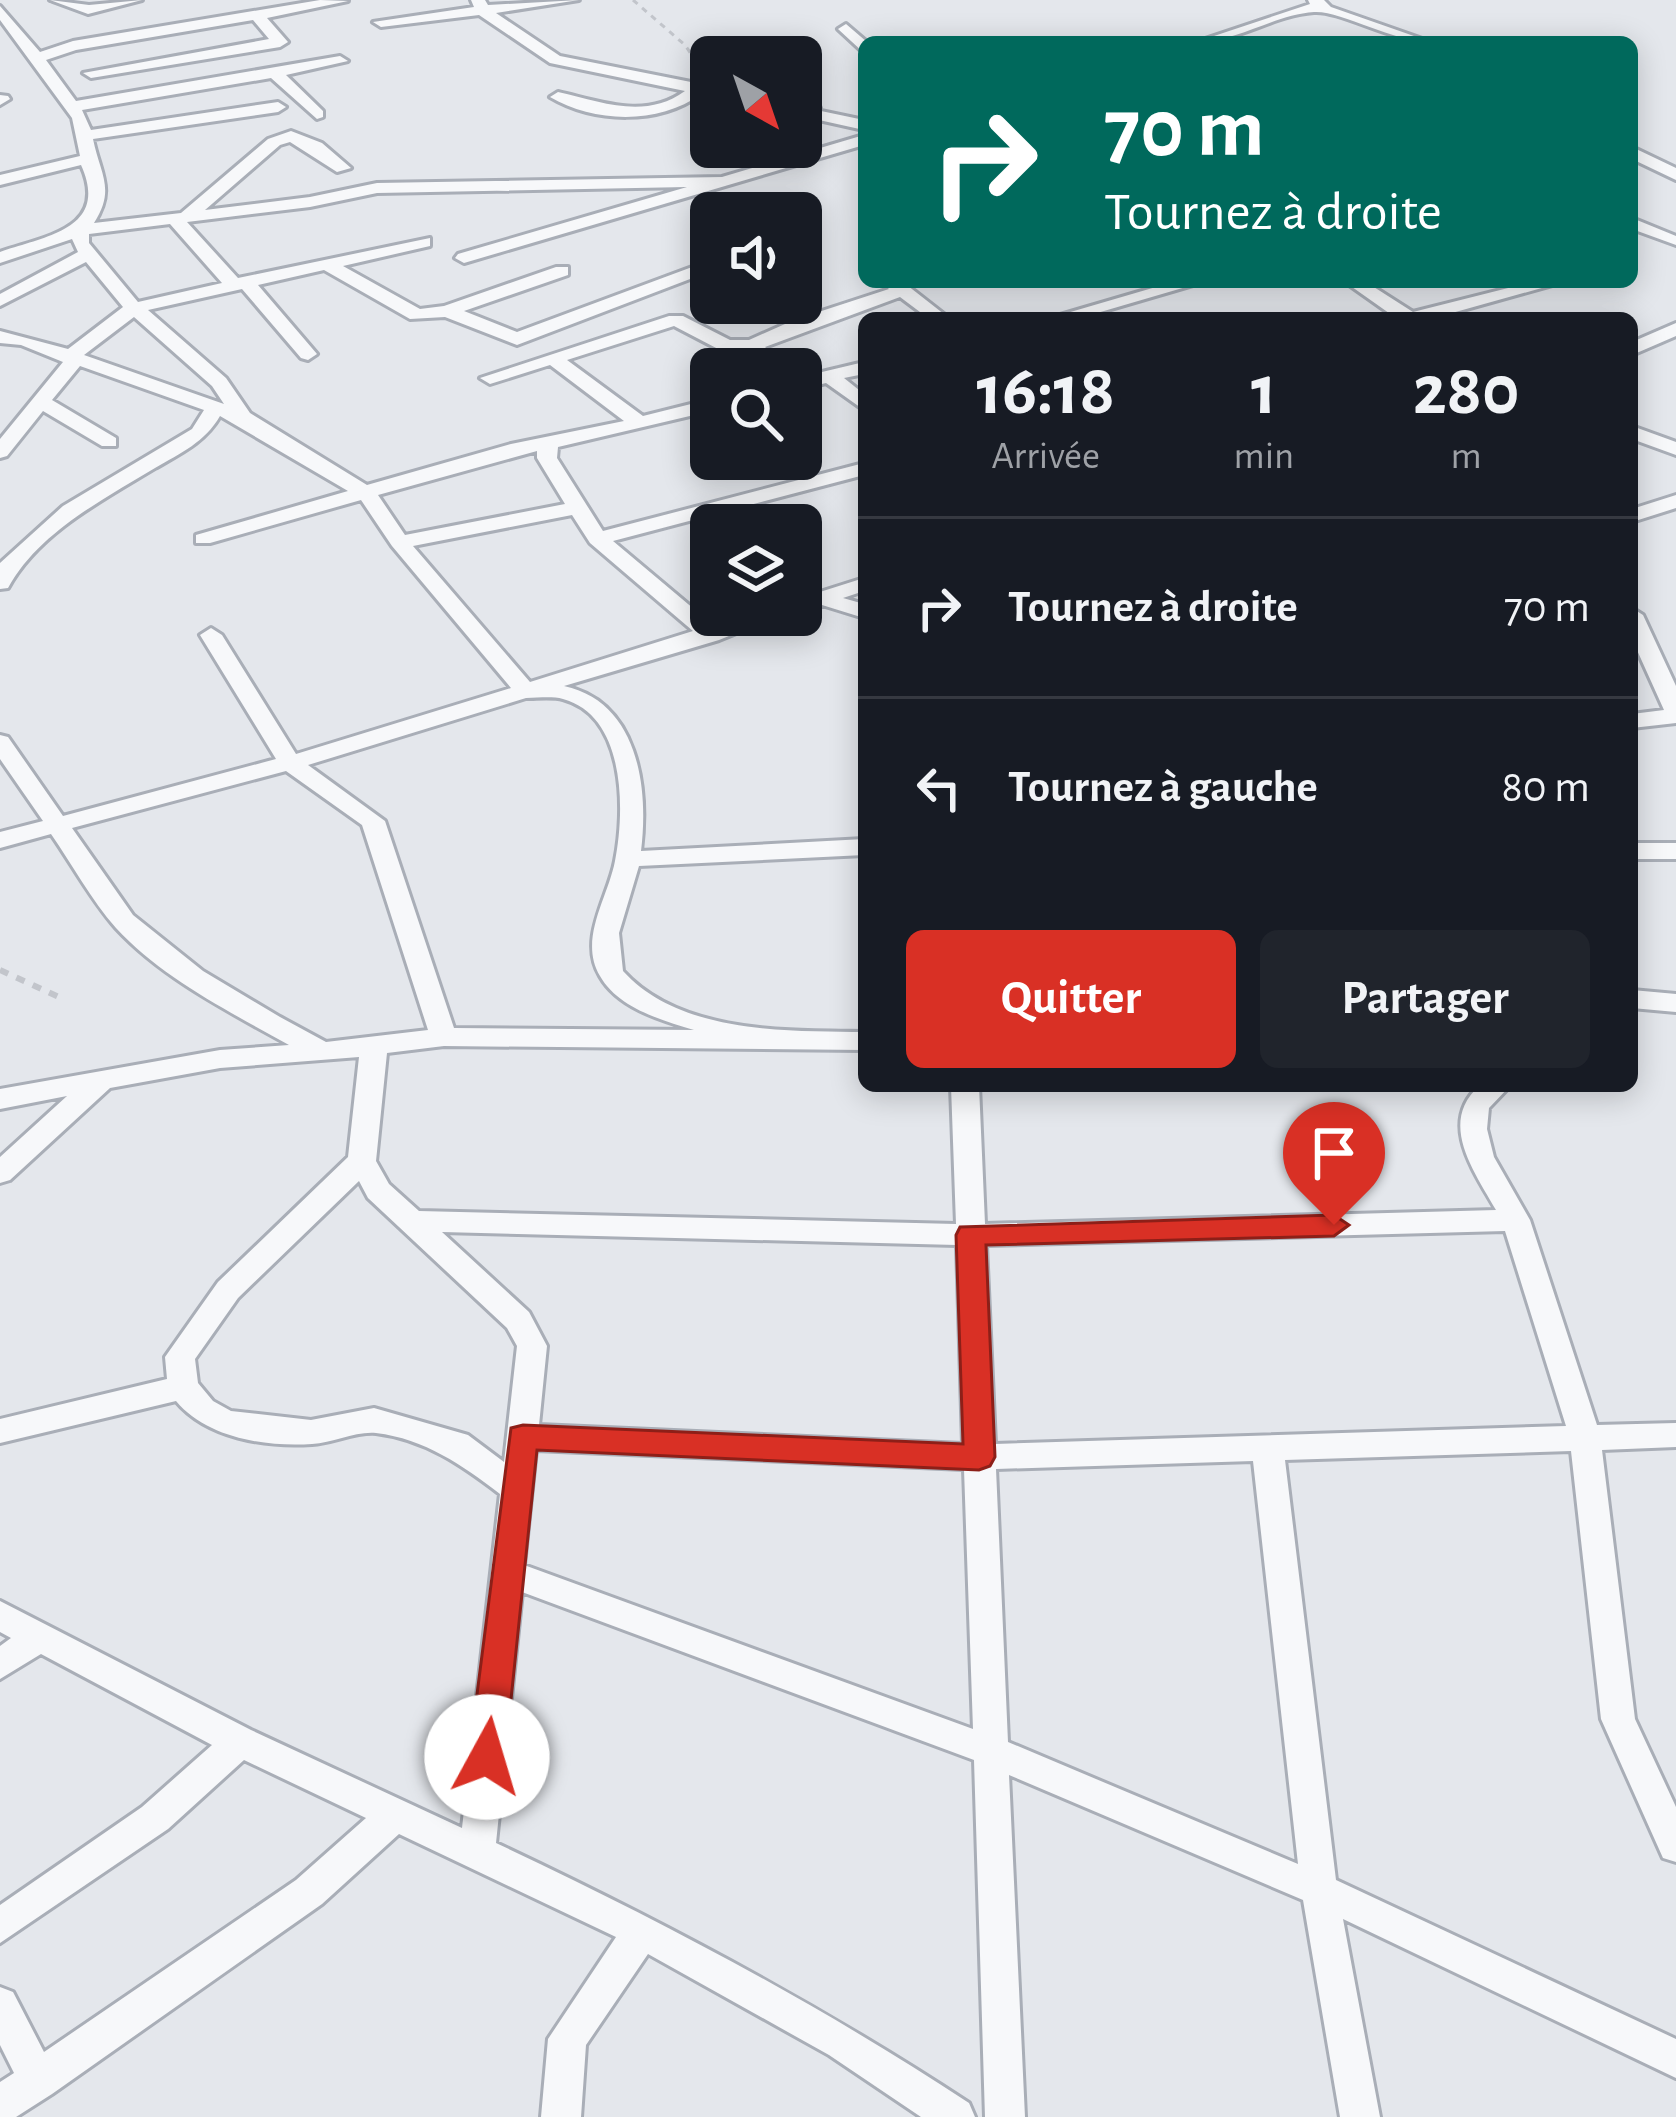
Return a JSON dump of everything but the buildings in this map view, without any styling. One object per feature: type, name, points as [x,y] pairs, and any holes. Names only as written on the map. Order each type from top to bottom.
[{"type":"street","points":[[57,0],[88,10],[135,0]]},
{"type":"street","points":[[381,22],[481,6],[572,0]]},
{"type":"street","points":[[37,58],[73,46],[341,1]]},
{"type":"street","points":[[1221,36],[1316,3],[1405,36]]},
{"type":"street","points":[[481,6],[542,54],[564,63],[690,83]]},
{"type":"street","points":[[0,10],[87,135],[99,185],[80,244],[134,308],[219,382],[242,417]]},
{"type":"street","points":[[91,73],[280,43],[257,16]]},
{"type":"street","points":[[1358,36],[1377,27]]},
{"type":"street","points":[[846,29],[858,42]]},
{"type":"street","points":[[71,106],[340,61]]},
{"type":"street","points":[[275,73],[317,114]]},
{"type":"street","points":[[558,97],[646,116],[690,96]]},
{"type":"street","points":[[87,135],[278,107]]},
{"type":"street","points":[[822,116],[858,124]]},
{"type":"street","points":[[180,217],[274,142],[298,136],[343,168]]},
{"type":"street","points":[[464,258],[858,142]]},
{"type":"street","points":[[1638,155],[1676,176]]},
{"type":"street","points":[[0,180],[90,158]]},
{"type":"street","points":[[0,257],[81,230],[376,188],[719,181]]},
{"type":"street","points":[[180,217],[308,354]]},
{"type":"street","points":[[1638,225],[1675,237]]},
{"type":"street","points":[[0,452],[43,403],[71,359],[134,308],[424,242]]},
{"type":"street","points":[[0,301],[88,254]]},
{"type":"street","points":[[328,265],[410,314],[447,311],[562,272]]},
{"type":"street","points":[[447,311],[517,339],[690,273]]},
{"type":"street","points":[[490,378],[676,320],[727,346],[752,346],[891,288]]},
{"type":"street","points":[[899,288],[932,312]]},
{"type":"street","points":[[1082,312],[1172,288]]},
{"type":"street","points":[[1363,288],[1401,312]]},
{"type":"street","points":[[1434,312],[1529,288]]},
{"type":"street","points":[[1638,346],[1676,328]]},
{"type":"street","points":[[0,337],[24,340],[242,417],[367,494],[399,542],[526,691],[573,695],[602,715],[623,753],[633,788],[628,859],[604,954],[610,973],[631,996],[753,1040]]},
{"type":"street","points":[[0,353],[24,340]]},
{"type":"street","points":[[555,360],[640,423]]},
{"type":"street","points":[[822,378],[858,369]]},
{"type":"street","points":[[829,376],[858,399]]},
{"type":"street","points":[[43,403],[109,442]]},
{"type":"street","points":[[2,574],[70,510],[200,433],[214,409]]},
{"type":"street","points":[[203,538],[487,456],[690,410]]},
{"type":"street","points":[[1638,434],[1676,449]]},
{"type":"street","points":[[548,443],[547,458],[597,539],[690,617]]},
{"type":"street","points":[[597,539],[858,472]]},
{"type":"street","points":[[1638,514],[1676,501]]},
{"type":"street","points":[[399,542],[576,508]]},
{"type":"street","points":[[822,597],[858,586]]},
{"type":"street","points":[[822,603],[858,610]]},
{"type":"street","points":[[1638,628],[1676,714],[1638,720]]},
{"type":"street","points":[[211,635],[290,764],[374,820],[444,1037]]},
{"type":"street","points":[[0,840],[290,764],[708,636]]},
{"type":"street","points":[[0,742],[124,921],[145,941],[236,1003],[322,1052]]},
{"type":"street","points":[[628,859],[858,847]]},
{"type":"street","points":[[1638,851],[1676,851]]},
{"type":"street","points":[[1638,1000],[1676,1003]]},
{"type":"street","points":[[0,1099],[220,1059],[444,1037],[858,1040]]},
{"type":"street","points":[[374,1045],[362,1161],[378,1191],[529,1332],[532,1346],[477,1850]]},
{"type":"street","points":[[0,1173],[105,1078]]},
{"type":"street","points":[[964,1092],[1005,2117]]},
{"type":"street","points":[[1489,1092],[1475,1105],[1472,1129],[1480,1157],[1516,1220],[1585,1437],[1618,1719],[1676,1846]]},
{"type":"street","points":[[362,1161],[228,1290],[180,1358],[183,1387],[202,1411],[225,1423],[310,1432],[374,1420],[457,1444],[517,1489]]},
{"type":"street","points":[[412,1221],[970,1235],[1516,1220]]},
{"type":"street","points":[[0,1431],[183,1387]]},
{"type":"street","points":[[523,1437],[979,1457],[1676,1435]]},
{"type":"street","points":[[1268,1450],[1319,1890],[1360,2117]]},
{"type":"street","points":[[508,1573],[991,1751],[1319,1890],[1676,2059]]},
{"type":"street","points":[[0,1615],[240,1742],[477,1850],[642,1932],[895,2073],[955,2117]]},
{"type":"street","points":[[0,1664],[38,1638]]},
{"type":"street","points":[[0,1926],[155,1818],[240,1742]]},
{"type":"street","points":[[0,2105],[309,1892],[396,1814]]},
{"type":"street","points":[[561,2117],[567,2039],[642,1932]]},
{"type":"street","points":[[0,2005],[38,2081]]},
{"type":"path","points":[[633,0],[690,55]]},
{"type":"path","points":[[0,970],[63,999]]},
{"type":"route","points":[[487,1757],[523,1437],[979,1457],[970,1235],[1334,1225]]}]
